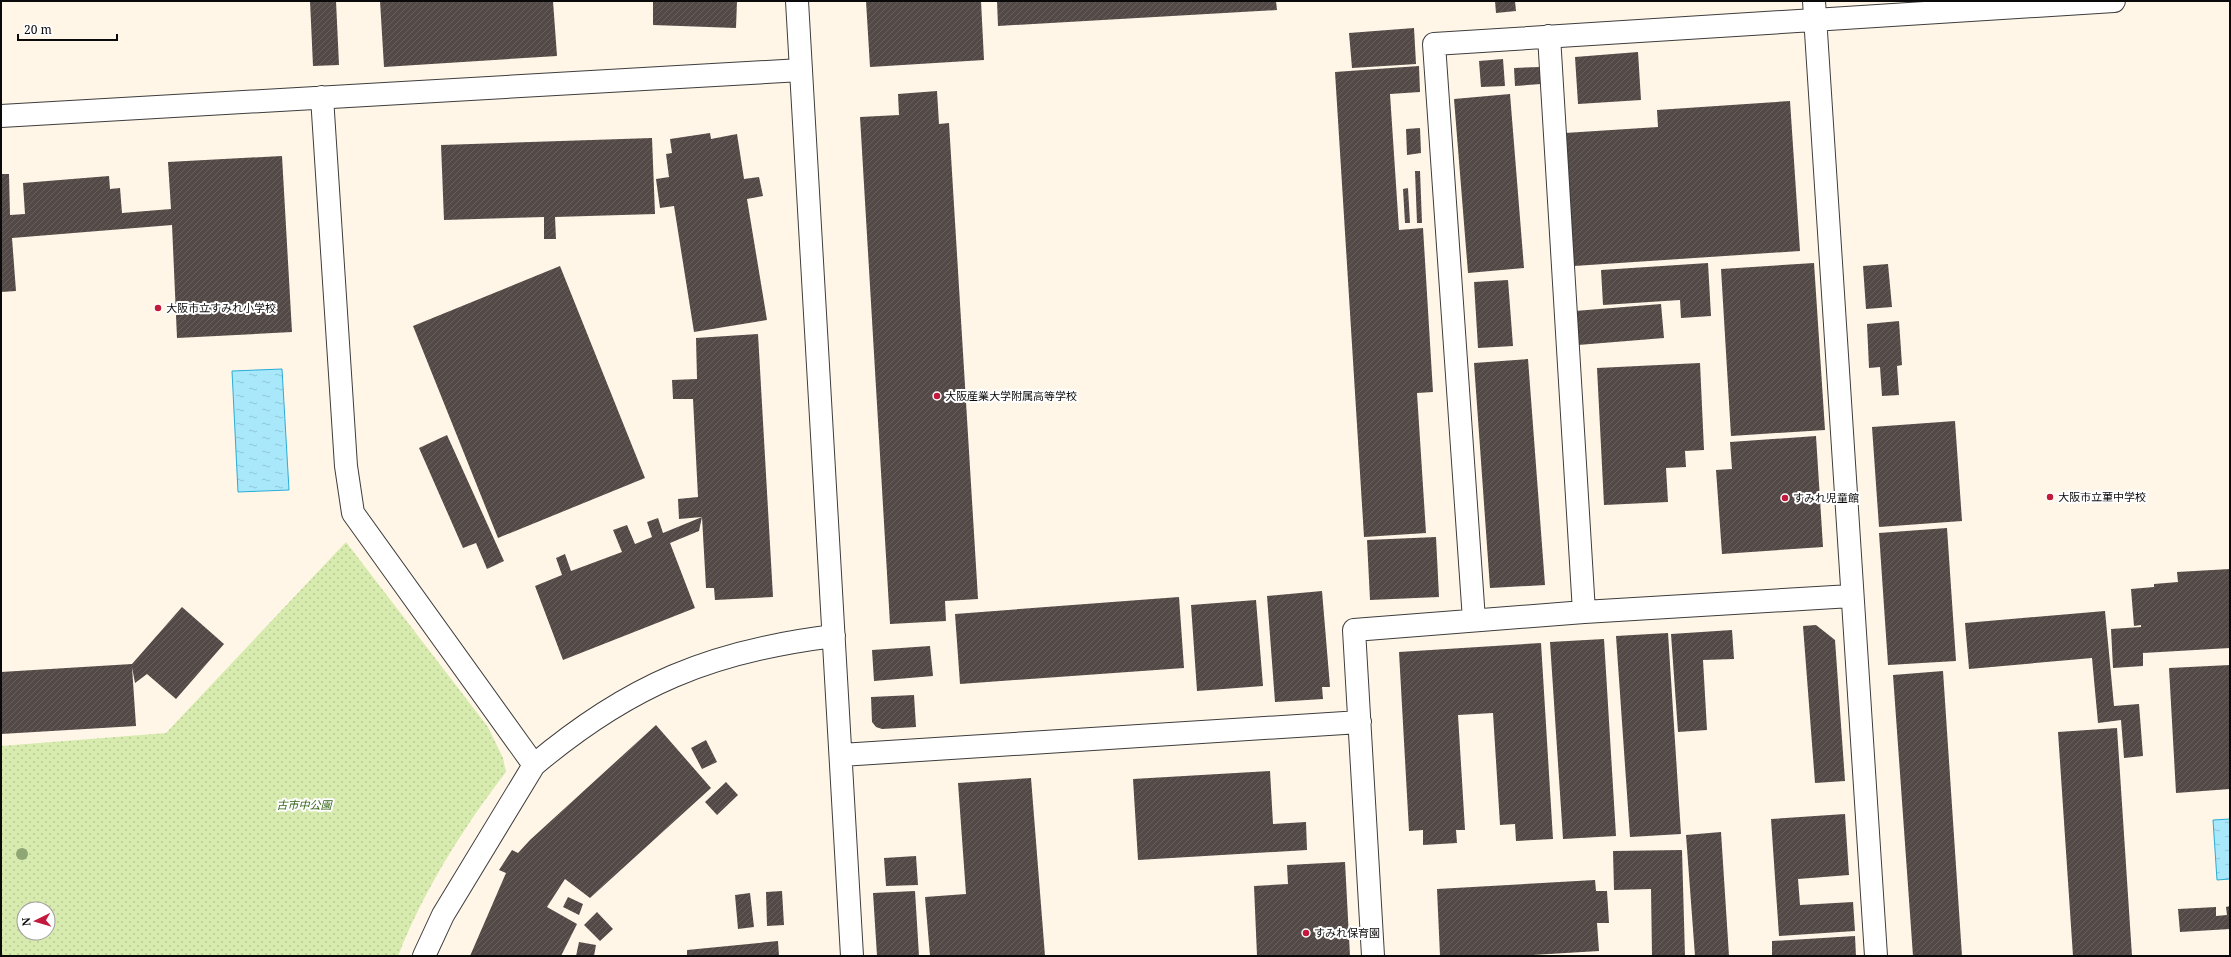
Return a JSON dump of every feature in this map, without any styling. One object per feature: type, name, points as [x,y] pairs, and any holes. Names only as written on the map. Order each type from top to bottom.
[{"type":"street","points":[[797,1],[852,956]]},
{"type":"street","points":[[1474,620],[1434,44],[1548,36],[1815,11],[2114,1]]},
{"type":"street","points":[[1815,11],[1851,596],[1876,956]]},
{"type":"street","points":[[1548,36],[1584,612]]},
{"type":"street","points":[[1,116],[801,70]]},
{"type":"street","points":[[322,97],[346,466],[353,513],[534,765]]},
{"type":"street","points":[[1373,956],[1354,630],[1584,612],[1851,596]]},
{"type":"street","points":[[424,956],[442,915],[534,765],[609,709],[666,679],[735,654],[792,641],[834,636]]},
{"type":"street","points":[[841,755],[1360,722]]},
{"type":"green space","name":"古市中公園","points":[[346,542],[488,727],[503,758],[506,772],[460,837],[446,860],[408,931],[398,956],[1,956],[1,746],[166,733]]},
{"type":"water","points":[[282,369],[289,490],[238,492],[232,371]]},
{"type":"water","points":[[2230,819],[2230,879],[2217,880],[2213,820]]},
{"type":"building","points":[[310,1],[336,1],[339,65],[313,66]]},
{"type":"building","points":[[380,1],[553,1],[557,56],[384,67]]},
{"type":"building","points":[[653,1],[737,1],[736,28],[653,25]]},
{"type":"building","points":[[866,1],[981,1],[984,60],[870,67]]},
{"type":"building","points":[[997,1],[1276,1],[1277,10],[998,26]]},
{"type":"building","points":[[1495,1],[1515,1],[1516,11],[1496,13]]},
{"type":"building","points":[[1414,28],[1416,64],[1352,68],[1349,33]]},
{"type":"building","points":[[1638,52],[1641,100],[1578,104],[1575,57]]},
{"type":"building","points":[[1503,59],[1505,86],[1481,87],[1479,61]]},
{"type":"building","points":[[1419,66],[1420,92],[1390,94],[1399,230],[1423,228],[1433,392],[1417,393],[1426,533],[1364,537],[1335,72]]},
{"type":"building","points":[[1540,67],[1541,84],[1515,86],[1514,68]]},
{"type":"building","points":[[937,91],[939,124],[949,123],[978,599],[945,601],[946,621],[890,624],[860,117],[899,115],[898,94]]},
{"type":"building","points":[[1510,94],[1524,268],[1468,273],[1454,99]]},
{"type":"building","points":[[1790,101],[1800,251],[1574,266],[1565,133],[1658,127],[1657,110]]},
{"type":"building","points":[[1420,128],[1421,153],[1407,155],[1406,129]]},
{"type":"building","points":[[710,133],[711,139],[737,134],[744,179],[759,177],[763,196],[747,199],[767,320],[694,332],[674,206],[660,208],[656,179],[669,177],[666,154],[672,153],[670,139]]},
{"type":"building","points":[[652,138],[655,214],[555,217],[556,239],[544,239],[544,217],[444,220],[441,145]]},
{"type":"building","points":[[282,156],[292,332],[177,338],[172,225],[12,238],[16,291],[1,292],[1,174],[9,174],[10,215],[25,214],[23,183],[109,176],[110,189],[120,188],[122,213],[171,209],[168,162]]},
{"type":"building","points":[[1415,171],[1420,171],[1422,223],[1417,223]]},
{"type":"building","points":[[1408,188],[1410,223],[1405,223],[1403,189]]},
{"type":"building","points":[[1708,263],[1711,316],[1681,318],[1680,300],[1603,305],[1601,270]]},
{"type":"building","points":[[1814,263],[1825,430],[1731,436],[1721,269]]},
{"type":"building","points":[[1888,264],[1892,307],[1866,309],[1863,266]]},
{"type":"building","points":[[560,266],[645,478],[498,538],[413,326]]},
{"type":"building","points":[[1508,280],[1513,346],[1478,348],[1474,282]]},
{"type":"building","points":[[1661,304],[1664,338],[1578,345],[1575,311]]},
{"type":"building","points":[[1899,321],[1902,365],[1897,366],[1899,395],[1882,396],[1880,367],[1869,368],[1867,324]]},
{"type":"building","points":[[758,334],[773,597],[715,600],[714,588],[706,588],[702,517],[679,519],[678,499],[698,497],[693,399],[673,399],[672,380],[697,379],[696,338]]},
{"type":"building","points":[[1528,359],[1545,585],[1490,588],[1474,363]]},
{"type":"building","points":[[1700,363],[1704,450],[1685,451],[1686,467],[1666,468],[1668,502],[1604,505],[1597,368]]},
{"type":"building","points":[[1955,421],[1962,521],[1879,527],[1872,427]]},
{"type":"building","points":[[447,435],[504,561],[487,569],[476,543],[463,548],[419,448]]},
{"type":"building","points":[[1816,436],[1823,547],[1722,554],[1716,470],[1732,469],[1730,442]]},
{"type":"building","points":[[702,517],[699,531],[670,543],[695,608],[563,660],[535,586],[562,575],[556,558],[565,554],[571,571],[622,552],[613,530],[627,525],[635,544],[652,537],[647,522],[658,518],[663,533]]},
{"type":"building","points":[[1947,528],[1956,661],[1888,665],[1879,533]]},
{"type":"building","points":[[1436,537],[1439,597],[1370,600],[1367,540]]},
{"type":"building","points":[[2230,569],[2230,648],[2143,653],[2143,666],[2113,668],[2111,629],[2141,627],[2141,625],[2134,626],[2131,589],[2154,587],[2154,584],[2178,582],[2177,572]]},
{"type":"building","points":[[1322,591],[1330,687],[1322,687],[1323,699],[1275,702],[1267,596]]},
{"type":"building","points":[[1179,597],[1184,668],[960,684],[955,614]]},
{"type":"building","points":[[1256,600],[1263,686],[1197,691],[1191,605]]},
{"type":"building","points":[[182,607],[224,644],[176,699],[147,674],[135,683],[132,667],[136,726],[1,734],[1,672],[132,664]]},
{"type":"building","points":[[2105,611],[2114,706],[2139,704],[2143,756],[2124,758],[2121,720],[2098,723],[2092,658],[1969,669],[1965,623]]},
{"type":"building","points":[[1816,625],[1835,640],[1845,781],[1815,783],[1803,626]]},
{"type":"building","points":[[1732,630],[1734,659],[1703,660],[1707,730],[1678,732],[1671,634]]},
{"type":"building","points":[[1668,633],[1681,834],[1630,837],[1616,636]]},
{"type":"building","points":[[1604,639],[1616,836],[1563,839],[1550,642]]},
{"type":"building","points":[[1541,643],[1553,839],[1516,841],[1515,824],[1500,825],[1493,713],[1458,715],[1465,830],[1456,830],[1457,843],[1423,845],[1423,830],[1409,831],[1399,652]]},
{"type":"building","points":[[930,646],[933,676],[874,681],[872,650]]},
{"type":"building","points":[[2230,665],[2230,789],[2176,793],[2169,668]]},
{"type":"building","points":[[1943,671],[1962,956],[1913,956],[1893,675]]},
{"type":"building","points":[[914,695],[916,727],[882,729],[876,727],[872,722],[871,697]]},
{"type":"building","points":[[656,725],[711,788],[590,898],[565,879],[547,907],[577,924],[561,956],[470,956],[506,873],[499,870],[512,850],[518,853],[530,840]]},
{"type":"building","points":[[2117,728],[2132,956],[2073,956],[2058,732]]},
{"type":"building","points":[[706,740],[717,762],[702,769],[691,748]]},
{"type":"building","points":[[1270,771],[1273,824],[1306,822],[1307,850],[1138,860],[1133,779]]},
{"type":"building","points":[[1031,778],[1045,956],[930,956],[925,897],[966,894],[958,783]]},
{"type":"building","points":[[726,782],[738,795],[717,815],[705,802]]},
{"type":"building","points":[[1845,814],[1849,875],[1798,879],[1800,905],[1853,902],[1855,931],[1779,936],[1771,819]]},
{"type":"building","points":[[1721,832],[1729,956],[1695,956],[1686,835]]},
{"type":"building","points":[[1682,850],[1685,956],[1652,956],[1651,889],[1614,890],[1613,851]]},
{"type":"building","points":[[916,856],[918,885],[886,886],[884,858]]},
{"type":"building","points":[[1345,862],[1350,956],[1257,956],[1254,886],[1288,884],[1287,865]]},
{"type":"building","points":[[1595,880],[1596,891],[1607,891],[1609,923],[1597,923],[1599,951],[1516,956],[1440,956],[1437,889]]},
{"type":"building","points":[[782,891],[784,925],[767,926],[766,892]]},
{"type":"building","points":[[915,891],[919,956],[877,956],[873,893]]},
{"type":"building","points":[[750,893],[754,927],[738,929],[735,895]]},
{"type":"building","points":[[568,897],[583,904],[579,915],[563,907]]},
{"type":"building","points":[[2230,906],[2230,929],[2180,932],[2178,909],[2216,907],[2216,916],[2227,915],[2226,907]]},
{"type":"building","points":[[597,912],[613,929],[600,941],[584,925]]},
{"type":"building","points":[[1855,936],[1856,956],[1772,956],[1772,941]]},
{"type":"building","points":[[778,941],[779,956],[687,956],[687,950]]},
{"type":"building","points":[[579,942],[596,945],[594,956],[576,956]]},
{"type":"place","name":"大阪市立すみれ小学校","points":[[158,308]]},
{"type":"place","name":"大阪産業大学附属高等学校","points":[[937,396]]},
{"type":"place","name":"大阪市立菫中学校","points":[[2050,497]]},
{"type":"place","name":"すみれ児童館","points":[[1785,498]]},
{"type":"place","name":"すみれ保育園","points":[[1306,933]]}]
